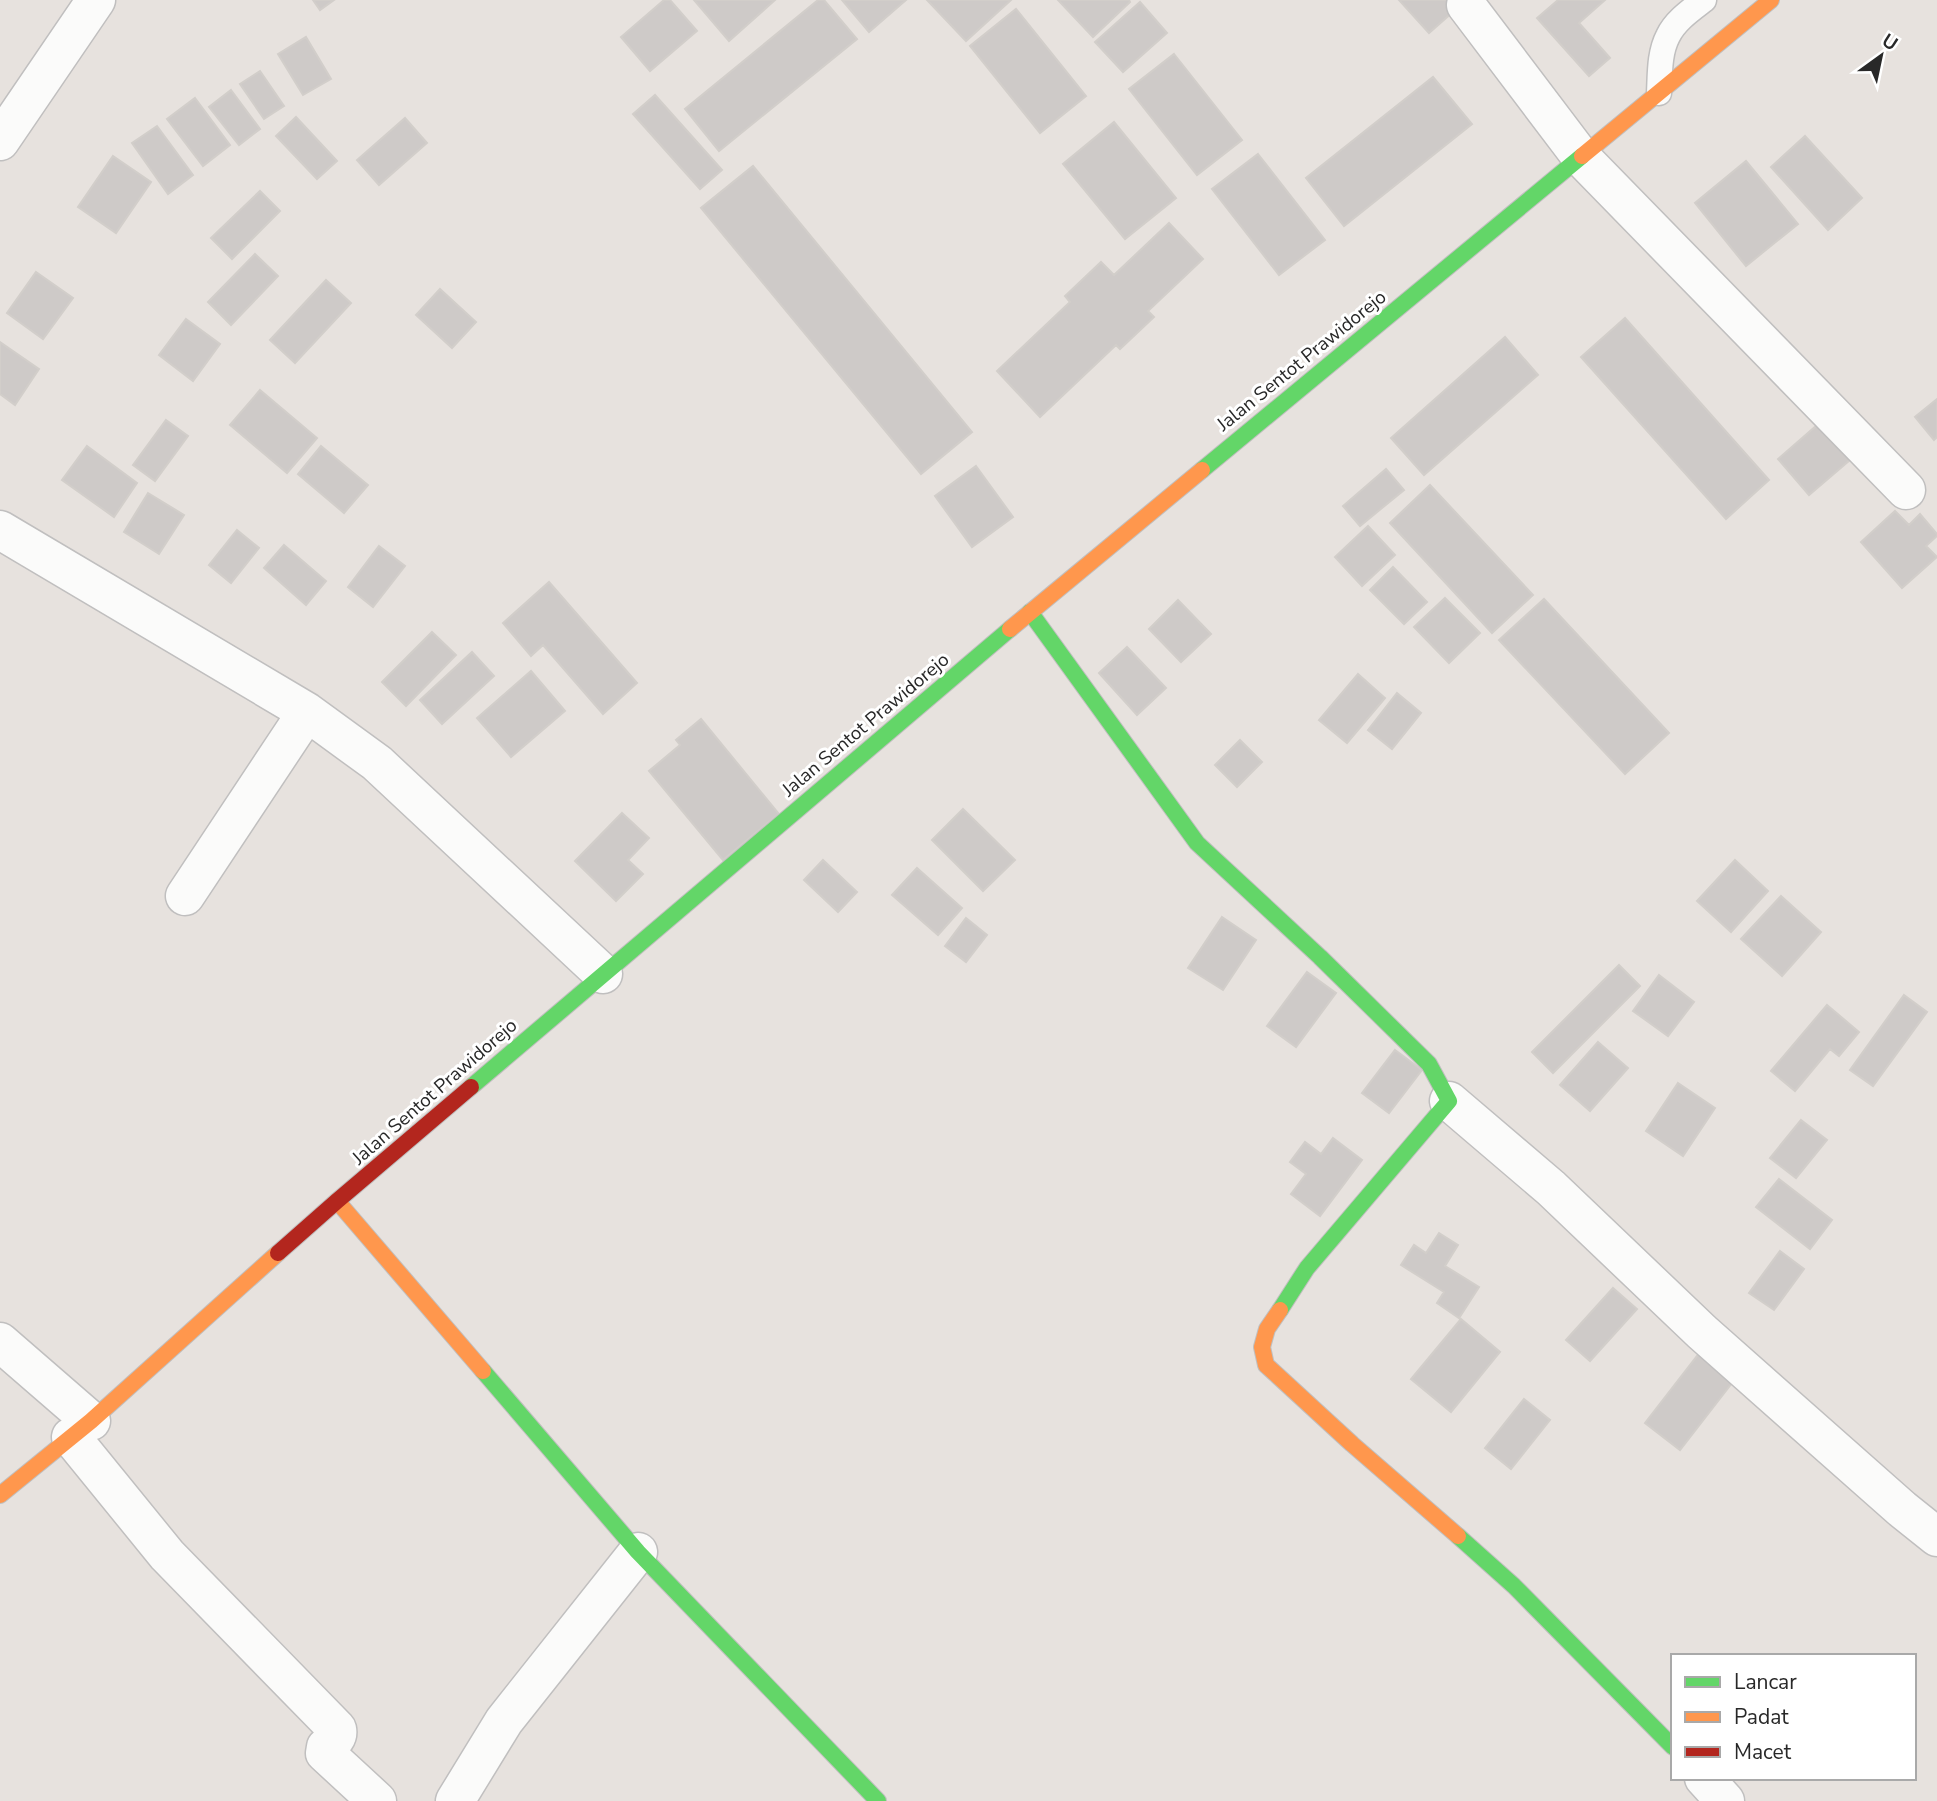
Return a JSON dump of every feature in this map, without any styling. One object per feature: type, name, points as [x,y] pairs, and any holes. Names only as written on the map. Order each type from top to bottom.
[{"type":"main road","name":"Jalan Sentot Prawidorejo","points":[[0,1495],[81,1429],[337,1201],[1030,612],[1771,0]]},
{"type":"main road","points":[[1030,612],[1197,843],[1320,957],[1429,1064],[1450,1101],[1307,1268],[1267,1329],[1262,1347],[1266,1365],[1514,1586],[1671,1745]]},
{"type":"main road","points":[[337,1201],[638,1552],[878,1801]]},
{"type":"street","points":[[0,141],[97,0]]},
{"type":"street","points":[[1466,5],[1581,157],[1906,490]]},
{"type":"street","points":[[0,530],[307,712],[376,763],[603,974]]},
{"type":"street","points":[[185,896],[307,712]]},
{"type":"street","points":[[1450,1101],[1551,1188],[1712,1341],[1937,1537]]},
{"type":"street","points":[[0,1342],[81,1429],[167,1555],[337,1729],[338,1734],[326,1747],[325,1753],[377,1801]]},
{"type":"street","points":[[456,1801],[504,1721],[638,1552]]},
{"type":"street","points":[[1706,1780],[1726,1801]]},
{"type":"lane","points":[[1658,93],[1668,36],[1686,13],[1704,0]]},
{"type":"building","points":[[313,0],[334,0],[320,10]]},
{"type":"building","points":[[664,0],[670,0],[697,31],[650,71],[621,37]]},
{"type":"building","points":[[694,0],[775,0],[729,41]]},
{"type":"building","points":[[818,0],[824,0],[857,39],[719,151],[685,109]]},
{"type":"building","points":[[842,0],[906,0],[869,32]]},
{"type":"building","points":[[927,0],[1011,0],[966,41]]},
{"type":"building","points":[[1058,0],[1129,0],[1130,2],[1093,37]]},
{"type":"building","points":[[1399,0],[1457,0],[1461,5],[1429,33]]},
{"type":"building","points":[[1558,0],[1605,0],[1579,23],[1610,58],[1589,76],[1537,18]]},
{"type":"building","points":[[1140,2],[1167,33],[1123,72],[1095,42]]},
{"type":"building","points":[[1016,9],[1086,96],[1040,133],[970,46]]},
{"type":"building","points":[[306,37],[331,79],[303,95],[278,54]]},
{"type":"building","points":[[1174,54],[1242,140],[1197,175],[1129,89]]},
{"type":"building","points":[[260,71],[284,106],[264,119],[240,84]]},
{"type":"building","points":[[1433,77],[1472,124],[1344,226],[1306,178]]},
{"type":"building","points":[[231,90],[260,129],[239,145],[209,107]]},
{"type":"building","points":[[655,95],[722,170],[700,189],[633,114]]},
{"type":"building","points":[[195,98],[230,145],[203,166],[167,119]]},
{"type":"building","points":[[296,117],[337,161],[317,179],[276,136]]},
{"type":"building","points":[[405,118],[427,143],[379,185],[357,160]]},
{"type":"building","points":[[1114,122],[1176,198],[1125,239],[1063,164]]},
{"type":"building","points":[[157,126],[193,175],[168,194],[132,143]]},
{"type":"building","points":[[1805,136],[1862,198],[1828,230],[1771,167]]},
{"type":"building","points":[[1258,154],[1325,240],[1279,275],[1212,189]]},
{"type":"building","points":[[113,156],[151,182],[116,233],[78,207]]},
{"type":"building","points":[[1746,161],[1798,224],[1746,266],[1695,203]]},
{"type":"building","points":[[753,166],[972,432],[921,474],[701,208]]},
{"type":"building","points":[[260,191],[280,211],[232,259],[211,238]]},
{"type":"building","points":[[1169,223],[1203,259],[1148,311],[1154,317],[1120,349],[1116,345],[1040,417],[997,371],[1070,302],[1065,296],[1101,262],[1114,275]]},
{"type":"building","points":[[255,254],[278,276],[231,325],[208,302]]},
{"type":"building","points":[[36,272],[73,298],[43,339],[7,313]]},
{"type":"building","points":[[326,280],[351,303],[295,363],[270,340]]},
{"type":"building","points":[[440,289],[476,322],[452,348],[416,315]]},
{"type":"building","points":[[1625,318],[1769,480],[1726,519],[1581,357]]},
{"type":"building","points":[[186,319],[220,344],[193,381],[159,355]]},
{"type":"building","points":[[1505,337],[1538,375],[1424,475],[1391,438]]},
{"type":"building","points":[[0,342],[39,369],[15,405],[0,394]]},
{"type":"building","points":[[260,390],[317,438],[287,473],[230,425]]},
{"type":"building","points":[[1937,399],[1937,437],[1934,440],[1915,417]]},
{"type":"building","points":[[1824,419],[1856,455],[1809,495],[1778,459]]},
{"type":"building","points":[[166,420],[188,436],[155,481],[133,465]]},
{"type":"building","points":[[87,446],[137,483],[114,517],[62,480]]},
{"type":"building","points":[[321,446],[368,485],[344,513],[298,474]]},
{"type":"building","points":[[976,466],[1013,517],[972,547],[935,496]]},
{"type":"building","points":[[1386,469],[1404,490],[1360,526],[1343,506]]},
{"type":"building","points":[[1430,485],[1533,595],[1492,633],[1390,523]]},
{"type":"building","points":[[148,493],[184,515],[159,554],[124,532]]},
{"type":"building","points":[[1895,511],[1909,525],[1920,514],[1937,534],[1926,546],[1937,557],[1902,588],[1861,542]]},
{"type":"building","points":[[1368,526],[1395,555],[1362,586],[1335,557]]},
{"type":"building","points":[[237,530],[259,548],[231,583],[209,565]]},
{"type":"building","points":[[284,545],[326,581],[306,605],[264,568]]},
{"type":"building","points":[[379,546],[405,566],[373,607],[348,587]]},
{"type":"building","points":[[1393,567],[1427,602],[1404,624],[1370,590]]},
{"type":"building","points":[[549,582],[637,683],[603,714],[543,645],[531,656],[503,623]]},
{"type":"building","points":[[1445,598],[1480,633],[1449,663],[1414,627]]},
{"type":"building","points":[[1544,599],[1669,733],[1625,774],[1499,640]]},
{"type":"building","points":[[1178,600],[1211,634],[1181,662],[1149,629]]},
{"type":"building","points":[[432,632],[456,655],[406,706],[382,682]]},
{"type":"building","points":[[1127,647],[1166,688],[1137,715],[1099,673]]},
{"type":"building","points":[[472,652],[494,676],[442,724],[420,700]]},
{"type":"building","points":[[531,671],[565,711],[511,757],[477,718]]},
{"type":"building","points":[[1358,674],[1385,698],[1347,743],[1319,720]]},
{"type":"building","points":[[1397,693],[1421,713],[1392,749],[1368,730]]},
{"type":"building","points":[[701,719],[779,814],[723,860],[649,771],[680,745],[676,740]]},
{"type":"building","points":[[1240,740],[1262,762],[1237,787],[1215,765]]},
{"type":"building","points":[[963,809],[1015,860],[983,891],[932,840]]},
{"type":"building","points":[[622,813],[649,838],[628,860],[643,874],[616,901],[575,861]]},
{"type":"building","points":[[823,860],[857,892],[838,912],[804,880]]},
{"type":"building","points":[[1735,860],[1768,891],[1731,932],[1697,901]]},
{"type":"building","points":[[917,868],[962,908],[938,935],[892,895]]},
{"type":"building","points":[[1781,896],[1821,932],[1782,976],[1741,939]]},
{"type":"building","points":[[1222,917],[1256,940],[1223,990],[1188,968]]},
{"type":"building","points":[[966,918],[987,935],[966,962],[945,946]]},
{"type":"building","points":[[1619,965],[1640,986],[1553,1073],[1532,1052]]},
{"type":"building","points":[[1307,972],[1336,993],[1296,1047],[1267,1026]]},
{"type":"building","points":[[1659,975],[1694,1002],[1668,1036],[1633,1011]]},
{"type":"building","points":[[1904,995],[1927,1012],[1873,1086],[1850,1070]]},
{"type":"building","points":[[1827,1005],[1859,1032],[1839,1056],[1830,1049],[1795,1091],[1771,1071]]},
{"type":"building","points":[[1598,1042],[1628,1068],[1590,1111],[1560,1085]]},
{"type":"building","points":[[1395,1050],[1422,1070],[1389,1113],[1362,1093]]},
{"type":"building","points":[[1678,1083],[1715,1108],[1683,1156],[1646,1131]]},
{"type":"building","points":[[1801,1120],[1827,1140],[1796,1178],[1770,1158]]},
{"type":"building","points":[[1333,1138],[1362,1160],[1320,1216],[1291,1194],[1306,1174],[1290,1162],[1305,1142],[1321,1154]]},
{"type":"building","points":[[1779,1179],[1832,1220],[1810,1249],[1756,1207]]},
{"type":"building","points":[[1439,1233],[1458,1245],[1445,1266],[1479,1287],[1459,1318],[1437,1303],[1444,1292],[1401,1265],[1414,1245],[1426,1253]]},
{"type":"building","points":[[1780,1251],[1804,1269],[1774,1310],[1749,1293]]},
{"type":"building","points":[[1613,1288],[1637,1309],[1590,1361],[1566,1340]]},
{"type":"building","points":[[1461,1319],[1500,1352],[1451,1412],[1411,1379]]},
{"type":"building","points":[[1704,1347],[1739,1374],[1680,1450],[1645,1423]]},
{"type":"building","points":[[1524,1399],[1550,1420],[1511,1469],[1485,1448]]},
{"type":"traffic: fast","points":[[1202,470],[1582,156]]},
{"type":"traffic: fast","points":[[1030,612],[1197,843],[1320,957],[1429,1064],[1449,1101],[1307,1268],[1280,1310]]},
{"type":"traffic: fast","points":[[471,1087],[1010,629]]},
{"type":"traffic: fast","points":[[483,1371],[638,1552],[878,1801]]},
{"type":"traffic: fast","points":[[1458,1536],[1514,1586],[1671,1745]]},
{"type":"traffic: slow","points":[[1582,156],[1771,0]]},
{"type":"traffic: slow","points":[[1010,629],[1202,470]]},
{"type":"traffic: slow","points":[[337,1201],[483,1371]]},
{"type":"traffic: slow","points":[[0,1495],[91,1421],[278,1253]]},
{"type":"traffic: slow","points":[[1280,1310],[1267,1329],[1262,1347],[1266,1365],[1458,1536]]},
{"type":"traffic: jam","points":[[278,1253],[471,1087]]}]
